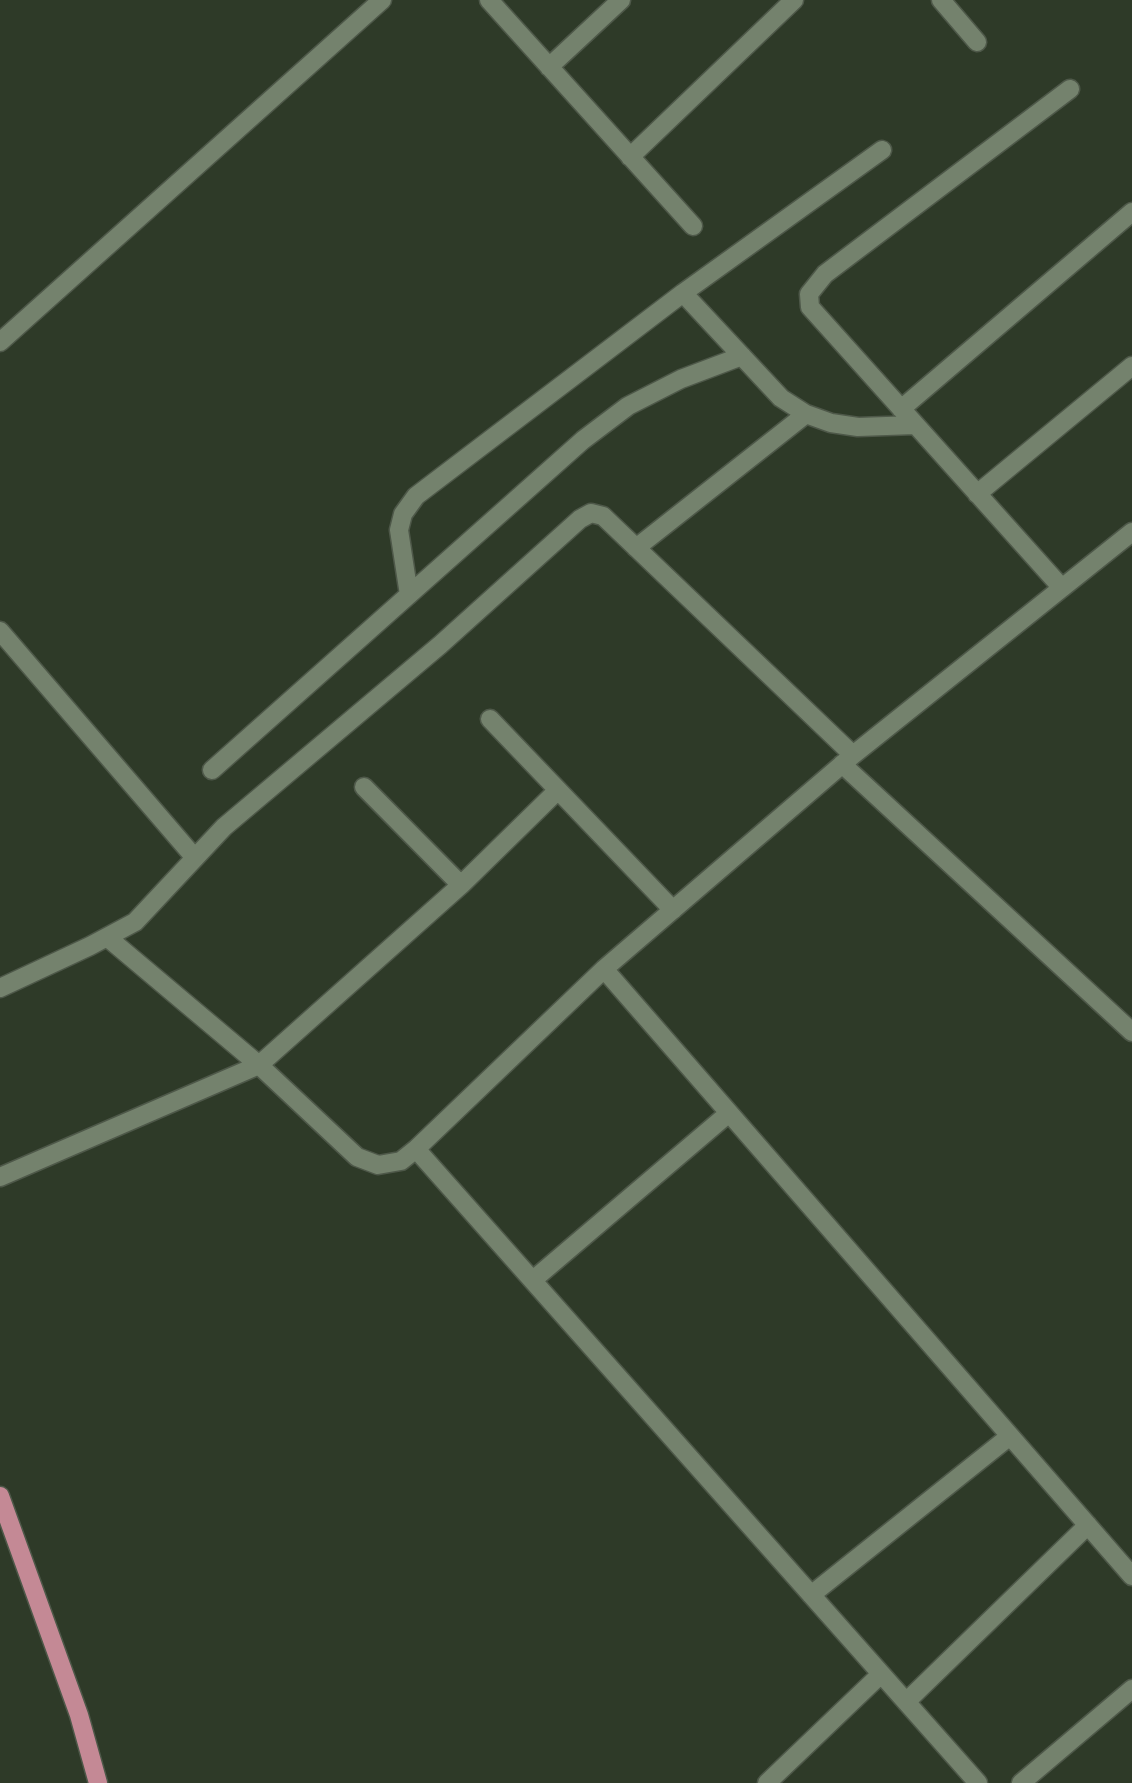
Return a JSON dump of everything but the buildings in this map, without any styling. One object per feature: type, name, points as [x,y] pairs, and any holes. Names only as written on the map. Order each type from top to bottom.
[{"type":"main road","points":[[0,1496],[80,1715],[98,1783]]},
{"type":"street","points":[[0,342],[382,0]]},
{"type":"street","points":[[489,0],[693,226]]},
{"type":"street","points":[[549,67],[621,0]]},
{"type":"street","points":[[630,157],[794,0]]},
{"type":"street","points":[[941,0],[977,42]]},
{"type":"street","points":[[1062,588],[810,307],[809,294],[825,274],[1070,89]]},
{"type":"street","points":[[409,595],[399,530],[403,514],[416,496],[683,293],[882,150]]},
{"type":"street","points":[[901,409],[1132,213]]},
{"type":"street","points":[[683,293],[782,398],[806,414],[831,423],[858,427],[915,425]]},
{"type":"street","points":[[212,770],[583,440],[628,406],[681,380],[742,357]]},
{"type":"street","points":[[977,494],[1132,366]]},
{"type":"street","points":[[636,548],[806,414]]},
{"type":"street","points":[[0,988],[135,922],[224,827],[440,645],[580,519],[591,513],[603,516],[848,759],[1132,1032]]},
{"type":"street","points":[[107,937],[259,1065],[357,1157],[378,1165],[401,1161],[604,969],[848,759],[1132,532]]},
{"type":"street","points":[[0,631],[195,858]]},
{"type":"street","points":[[490,719],[673,910]]},
{"type":"street","points":[[364,787],[461,885]]},
{"type":"street","points":[[0,1177],[259,1065],[461,885],[558,790]]},
{"type":"street","points":[[604,969],[1132,1576]]},
{"type":"street","points":[[533,1280],[729,1113]]},
{"type":"street","points":[[416,1149],[978,1783]]},
{"type":"street","points":[[811,1595],[1010,1436]]},
{"type":"street","points":[[906,1702],[1088,1525]]},
{"type":"street","points":[[767,1783],[881,1674]]},
{"type":"street","points":[[1021,1783],[1132,1689]]}]
